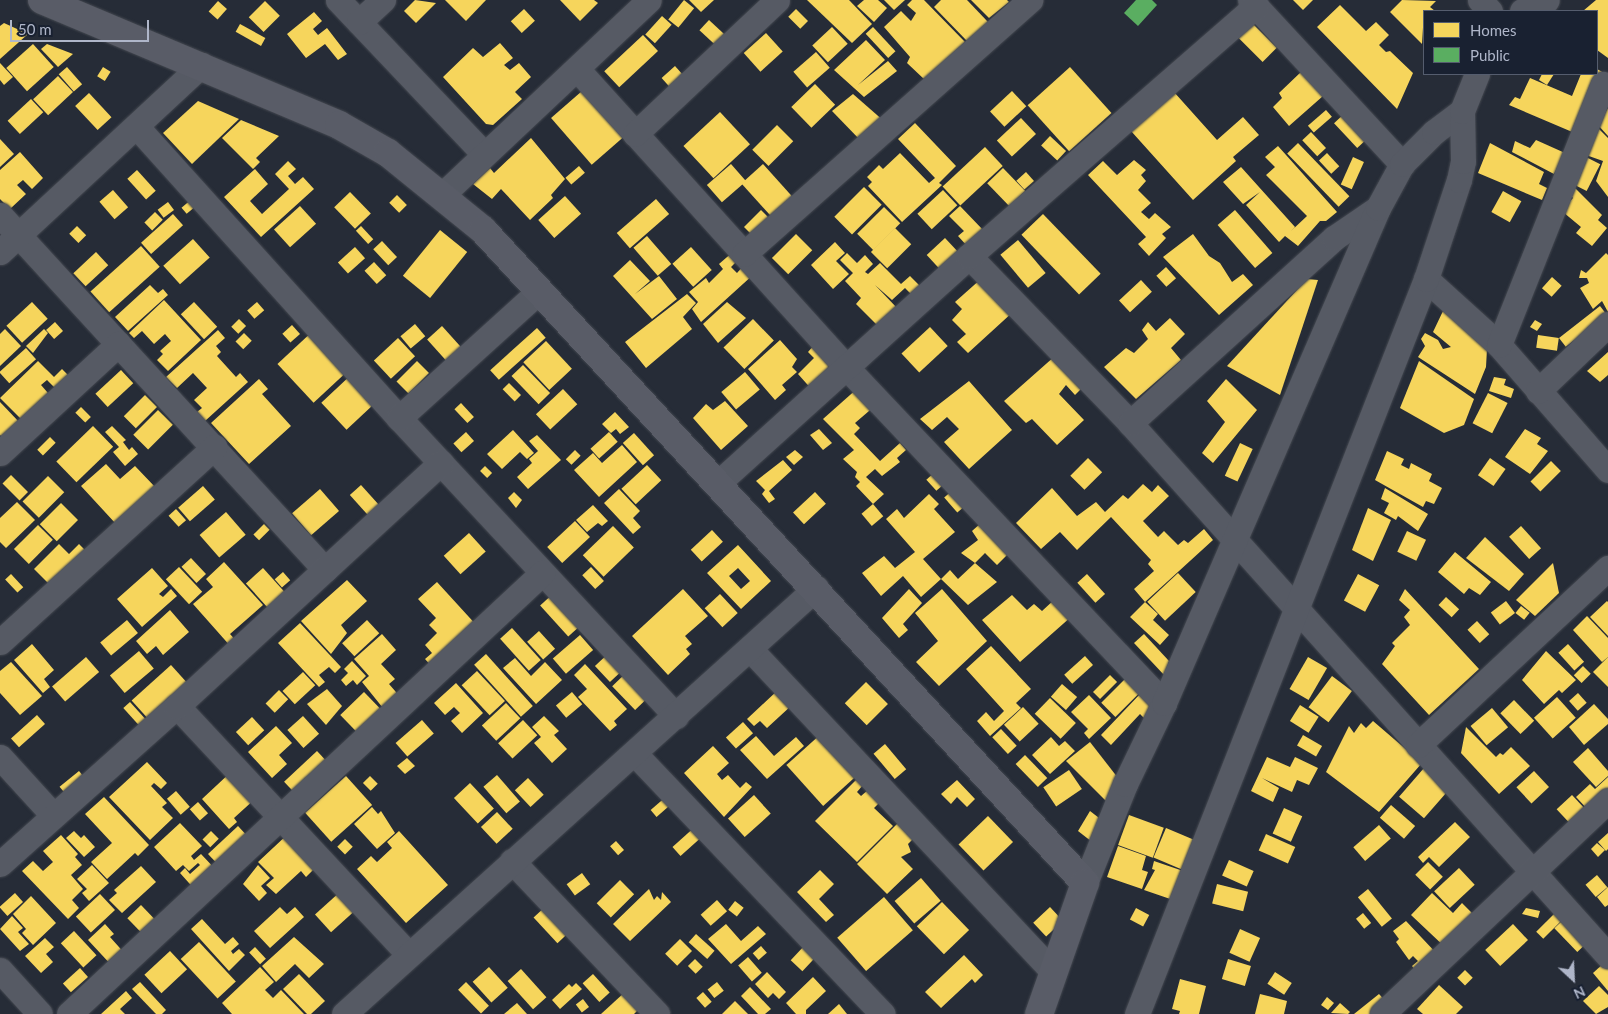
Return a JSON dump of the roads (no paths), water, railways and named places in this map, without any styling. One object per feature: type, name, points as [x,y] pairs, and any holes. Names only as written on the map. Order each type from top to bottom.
[{"type":"main road","points":[[42,0],[201,65],[339,125],[388,153],[483,230],[816,588],[1085,884],[1039,1014]]},
{"type":"street","points":[[338,0],[484,154]]},
{"type":"street","points":[[359,22],[382,0]]},
{"type":"street","points":[[442,195],[649,0]]},
{"type":"street","points":[[744,254],[1029,0]]},
{"type":"street","points":[[1480,0],[1489,10]]},
{"type":"street","points":[[1524,10],[1547,0]]},
{"type":"street","points":[[635,134],[767,3]]},
{"type":"street","points":[[718,483],[846,366],[1253,3],[1402,164]]},
{"type":"street","points":[[0,252],[137,127],[201,65]]},
{"type":"street","points":[[577,69],[846,366],[1164,702]]},
{"type":"street","points":[[1137,1014],[1297,611],[1426,278],[1461,171],[1462,110],[1477,75]]},
{"type":"street","points":[[1499,345],[1603,84]]},
{"type":"street","points":[[1085,884],[1125,784],[1164,702],[1378,208],[1402,164],[1428,137],[1462,110]]},
{"type":"street","points":[[137,127],[399,418],[676,716]]},
{"type":"street","points":[[1130,423],[1334,238],[1378,208]]},
{"type":"street","points":[[0,215],[325,570]]},
{"type":"street","points":[[969,256],[1130,423],[1530,873],[1608,956]]},
{"type":"street","points":[[1426,278],[1499,345],[1608,470]]},
{"type":"street","points":[[399,418],[539,291]]},
{"type":"street","points":[[1538,391],[1608,324]]},
{"type":"street","points":[[0,452],[118,344]]},
{"type":"street","points":[[0,642],[214,447]]},
{"type":"street","points":[[0,864],[177,706],[441,462]]},
{"type":"street","points":[[1418,745],[1608,568]]},
{"type":"street","points":[[69,1014],[542,573]]},
{"type":"street","points":[[344,1014],[512,861],[635,754],[816,588]]},
{"type":"street","points":[[750,649],[1053,972]]},
{"type":"street","points":[[177,706],[409,955]]},
{"type":"street","points":[[635,754],[883,1014]]},
{"type":"street","points":[[0,757],[53,816]]},
{"type":"street","points":[[1382,1014],[1608,800]]},
{"type":"street","points":[[512,861],[650,1011]]},
{"type":"street","points":[[0,970],[40,1014]]}]
